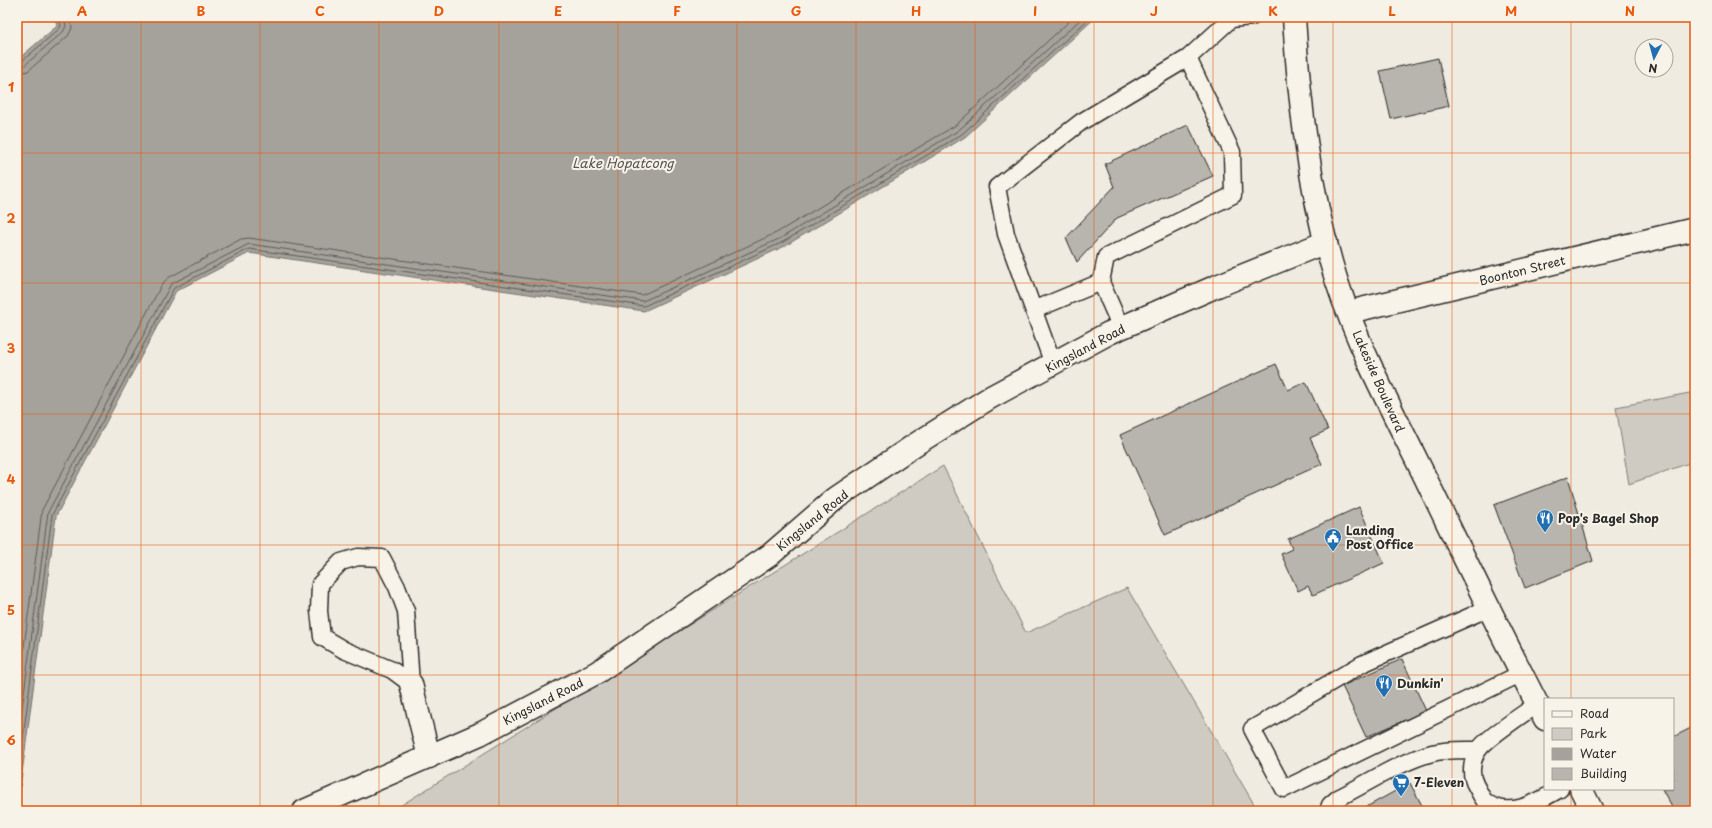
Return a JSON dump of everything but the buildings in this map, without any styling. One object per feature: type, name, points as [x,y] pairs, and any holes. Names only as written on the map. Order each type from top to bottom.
[{"type":"street","name":"Lakeside Boulevard","points":[[1294,17],[1296,61],[1303,116],[1317,202],[1337,282],[1375,376],[1541,712]]},
{"type":"street","name":"Boonton Street","points":[[1349,312],[1695,228]]},
{"type":"street","name":"Kingsland Road","points":[[304,811],[480,734],[596,673],[770,555],[836,498],[916,444],[991,397],[1121,328],[1217,286],[1326,242]]},
{"type":"street","points":[[412,684],[429,757]]},
{"type":"street","points":[[1582,790],[1592,811]]},
{"type":"lane","points":[[1053,364],[1006,234],[997,187],[1081,122],[1188,58],[1231,19],[1252,17]]},
{"type":"lane","points":[[1121,328],[1101,282],[1106,257],[1233,195],[1232,152],[1188,58]]},
{"type":"lane","points":[[1034,310],[1101,282]]},
{"type":"lane","points":[[358,557],[382,558],[397,588],[406,611],[412,684],[392,670],[344,650],[322,637],[319,611],[320,584],[340,562],[358,557]]},
{"type":"lane","points":[[1489,608],[1362,664],[1252,729],[1284,789],[1522,673]]},
{"type":"lane","points":[[1541,712],[1493,736],[1478,750],[1472,763],[1473,780],[1485,802],[1495,807],[1508,810],[1524,807],[1558,790]]},
{"type":"lane","points":[[1328,811],[1330,805],[1338,798],[1411,760],[1432,752],[1455,749],[1478,750]]},
{"type":"green space","points":[[1695,392],[1695,461],[1629,484],[1616,407]]},
{"type":"green space","points":[[943,466],[1026,633],[1127,588],[1258,811],[392,811]]},
{"type":"water","name":"Lake Hopatcong","points":[[55,17],[1096,17],[965,137],[785,246],[644,311],[249,253],[176,291],[56,516],[17,811],[17,60],[57,26]]},
{"type":"place","name":"Pop's Bagel Shop","points":[[1545,533]]},
{"type":"place","name":"Landing Post Office","points":[[1333,552]]},
{"type":"place","name":"Dunkin'","points":[[1384,698]]},
{"type":"place","name":"7-Eleven","points":[[1401,797]]}]
